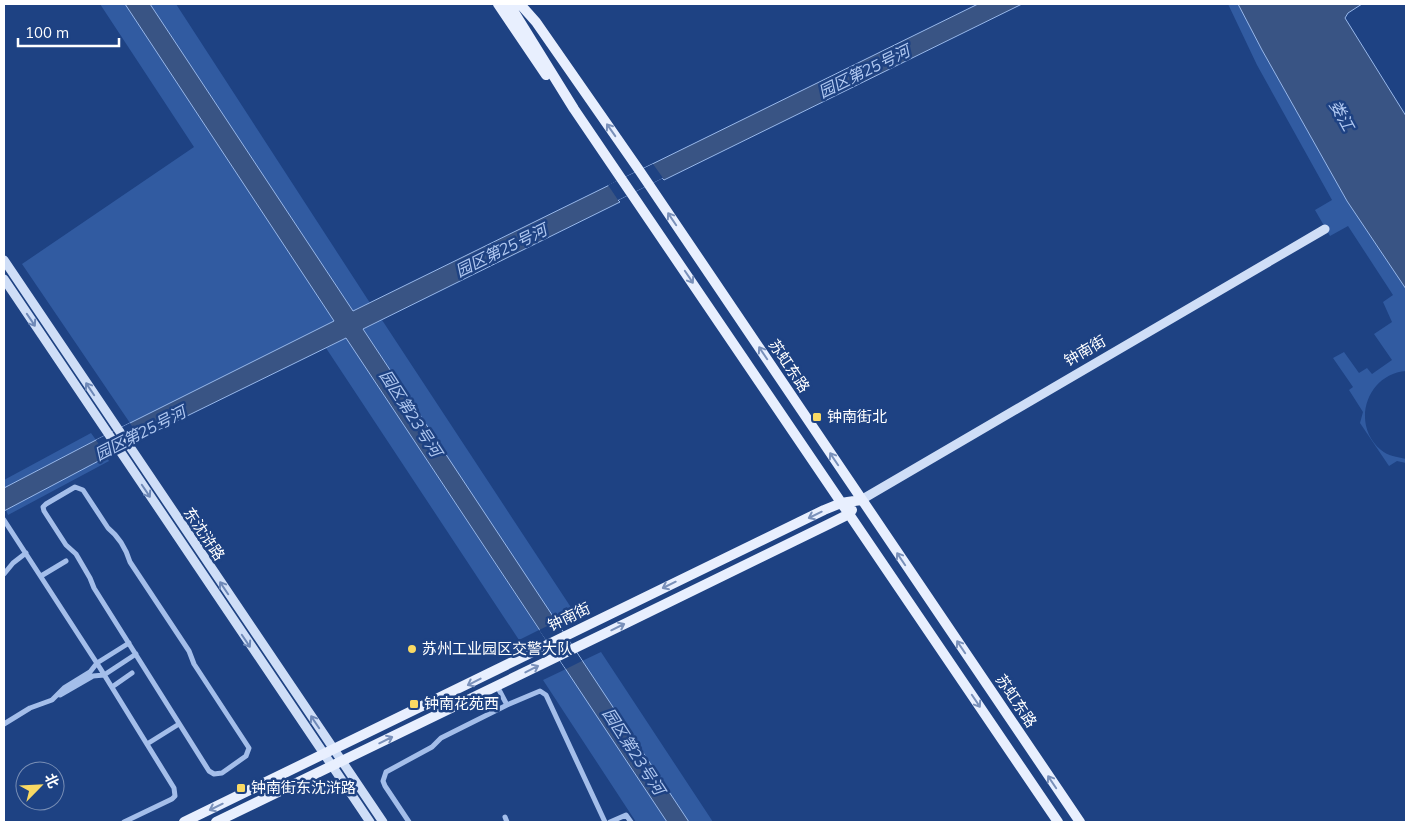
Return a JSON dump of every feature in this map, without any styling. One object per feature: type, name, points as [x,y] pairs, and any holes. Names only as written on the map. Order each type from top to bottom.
[{"type":"main road","points":[[498,4],[554,86],[574,109]]},
{"type":"main road","points":[[509,4],[574,109],[1058,822]]},
{"type":"main road","name":"苏虹东路","points":[[520,4],[536,22],[639,170],[1080,822]]},
{"type":"main road","points":[[529,4],[536,22]]},
{"type":"main road","name":"钟南街","points":[[216,822],[332,768],[848,514],[861,500],[1325,229]]},
{"type":"main road","name":"东沈浒路","points":[[4,260],[383,822]]},
{"type":"main road","name":"东沈浒路","points":[[4,279],[118,451],[370,822]]},
{"type":"main road","name":"钟南街","points":[[184,822],[565,635],[841,503],[861,500]]},
{"type":"street","points":[[75,487],[84,490],[108,528],[113,532],[127,553],[130,562],[189,651],[194,664],[247,745],[248,754],[222,772],[214,774],[209,771],[129,643],[94,588],[76,554],[66,545],[44,511],[46,504],[75,487]]},
{"type":"street","points":[[4,520],[97,663],[174,788],[175,796],[172,799],[124,822]]},
{"type":"street","points":[[4,574],[12,563],[26,553]]},
{"type":"street","points":[[41,576],[66,561]]},
{"type":"street","points":[[57,696],[64,688],[90,672],[97,663],[129,643]]},
{"type":"street","points":[[4,724],[30,708],[67,692],[92,676],[104,675],[136,654]]},
{"type":"street","points":[[112,687],[132,673]]},
{"type":"street","points":[[497,686],[507,705]]},
{"type":"street","points":[[410,822],[383,782],[386,772],[432,747],[441,738],[507,705],[540,691],[546,695],[605,822]]},
{"type":"street","points":[[147,744],[180,724]]},
{"type":"street","points":[[610,822],[626,815],[631,822]]},
{"type":"shaded area","points":[[100,4],[125,4],[334,321],[130,423],[22,264],[194,147]]},
{"type":"shaded area","points":[[150,4],[176,4],[370,303],[353,311]]},
{"type":"shaded area","points":[[1228,4],[1238,4],[1347,201],[1406,289],[1406,371],[1392,374],[1381,381],[1373,390],[1367,402],[1365,414],[1366,427],[1372,439],[1381,450],[1393,456],[1406,459],[1406,463],[1397,461],[1389,466],[1360,423],[1363,412],[1349,390],[1353,387],[1333,358],[1344,352],[1359,373],[1367,368],[1372,374],[1392,360],[1374,334],[1392,322],[1383,302],[1393,295],[1348,226],[1330,236],[1315,210],[1332,200],[1257,65]]},
{"type":"shaded area","points":[[382,320],[574,612],[556,622],[363,329]]},
{"type":"shaded area","points":[[346,338],[539,630],[519,640],[326,348]]},
{"type":"shaded area","points":[[91,433],[96,440],[4,488],[4,480]]},
{"type":"shaded area","points":[[106,456],[109,461],[8,515],[6,510]]},
{"type":"shaded area","points":[[601,652],[713,822],[689,822],[582,661]]},
{"type":"shaded area","points":[[566,669],[667,822],[636,822],[543,680]]},
{"type":"water","points":[[125,4],[150,4],[353,311],[978,4],[1022,4],[664,180],[662,178],[618,200],[620,202],[363,329],[689,822],[667,822],[346,338],[140,439],[4,511],[4,488],[334,321]]},
{"type":"water","name":"娄江","points":[[1238,4],[1362,4],[1348,13],[1345,18],[1406,116],[1406,289],[1347,201]]},
{"type":"pier","points":[[653,164],[663,178],[618,200],[608,185]]},
{"type":"pier","points":[[130,423],[140,439],[107,457],[96,440]]},
{"type":"pier","points":[[556,622],[582,661],[566,669],[539,630]]},
{"type":"place","name":"钟南街北","points":[[817,417]]},
{"type":"place","name":"苏州工业园区交警大队","points":[[412,649]]},
{"type":"place","name":"钟南花苑西","points":[[414,704]]},
{"type":"place","name":"钟南街东沈浒路","points":[[241,788]]},
{"type":"water label","name":"园区第25号河","points":[[864,71]]},
{"type":"water label","name":"园区第25号河","points":[[501,250]]},
{"type":"water label","name":"园区第23号河","points":[[411,413]]},
{"type":"water label","name":"园区第25号河","points":[[140,433]]},
{"type":"water label","name":"园区第23号河","points":[[634,751]]}]
